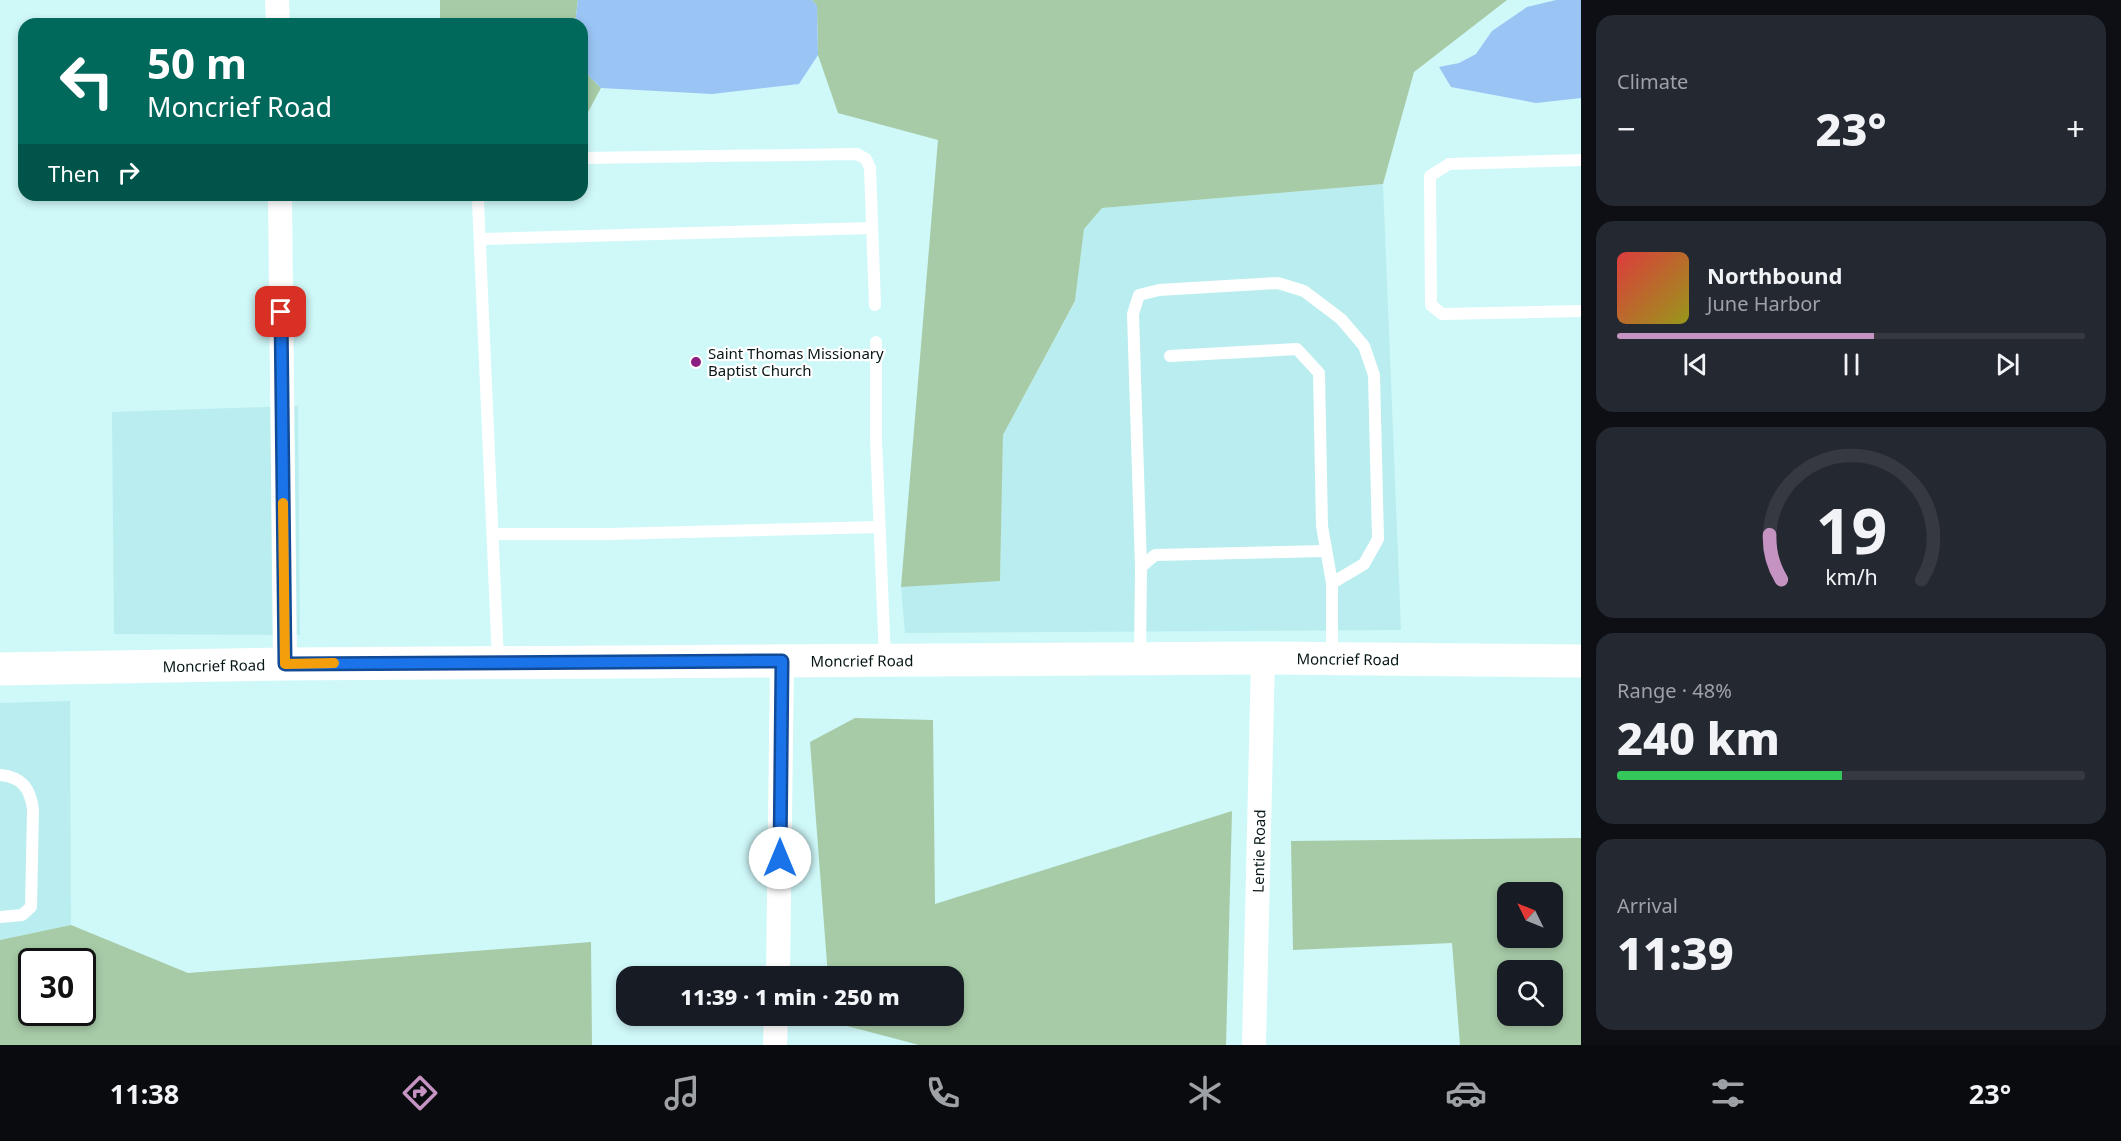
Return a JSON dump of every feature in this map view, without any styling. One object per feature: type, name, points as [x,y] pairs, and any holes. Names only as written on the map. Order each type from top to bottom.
[{"type":"main road","name":"Moncrief Road","points":[[0,669],[285,664],[1140,658],[1581,661]]},
{"type":"street","points":[[278,0],[278,18]]},
{"type":"street","points":[[279,201],[285,664]]},
{"type":"street","name":"Lentie Road","points":[[1254,1045],[1263,658]]},
{"type":"street","points":[[778,966],[782,661]]},
{"type":"street","points":[[776,1026],[776,1045]]},
{"type":"lane","points":[[588,158],[856,154],[866,159],[870,168],[875,305]]},
{"type":"lane","points":[[1581,160],[1449,164],[1430,176],[1431,305],[1442,314],[1581,311]]},
{"type":"lane","points":[[480,201],[498,663]]},
{"type":"lane","points":[[480,239],[872,228]]},
{"type":"lane","points":[[1140,658],[1141,567],[1133,314],[1140,295],[1159,290],[1278,283],[1304,291],[1341,319],[1364,346],[1374,375],[1378,539],[1364,564],[1332,583]]},
{"type":"lane","points":[[876,342],[876,439],[885,660]]},
{"type":"lane","points":[[1170,356],[1297,349],[1319,373],[1322,526],[1332,583],[1332,658]]},
{"type":"lane","points":[[493,534],[610,534],[879,526]]},
{"type":"lane","points":[[1141,567],[1155,555],[1326,551]]},
{"type":"lane","points":[[0,775],[14,777],[25,786],[31,797],[33,809],[31,907],[22,915],[0,917]]},
{"type":"shaded area","points":[[578,0],[812,0],[817,6],[818,55],[799,84],[712,94],[601,88],[588,75],[588,18],[576,18]]},
{"type":"shaded area","points":[[1556,0],[1581,0],[1581,98],[1536,103],[1451,87],[1439,67],[1459,63],[1476,54],[1492,31],[1527,7]]},
{"type":"shaded area","points":[[1383,184],[1401,630],[905,633],[901,587],[1000,580],[1003,435],[1075,302],[1084,229],[1102,208]]},
{"type":"shaded area","points":[[298,406],[300,635],[114,634],[112,412]]},
{"type":"shaded area","points":[[70,701],[71,925],[0,940],[0,703]]},
{"type":"green space","points":[[440,0],[578,0],[576,18],[440,18]]},
{"type":"green space","points":[[812,0],[1507,0],[1414,72],[1383,184],[1102,208],[1084,229],[1075,301],[1003,435],[1000,581],[901,587],[938,140],[838,113],[818,55],[817,6]]},
{"type":"green space","points":[[588,75],[601,88],[588,112]]},
{"type":"green space","points":[[855,718],[933,720],[935,904],[1232,811],[1226,1045],[919,1045],[847,1026],[964,1026],[964,966],[827,966],[810,742]]},
{"type":"green space","points":[[1581,838],[1581,1045],[1460,1045],[1452,943],[1293,950],[1291,841]]},
{"type":"green space","points":[[71,925],[188,973],[591,942],[592,1045],[0,1045],[0,940]]},
{"type":"slow traffic","points":[[283,503],[285,664],[334,663]]},
{"type":"place","name":"Saint Thomas Missionary Baptist Church","points":[[696,362]]},
{"type":"route","points":[[281,312],[285,664],[782,661],[780,858]]}]
